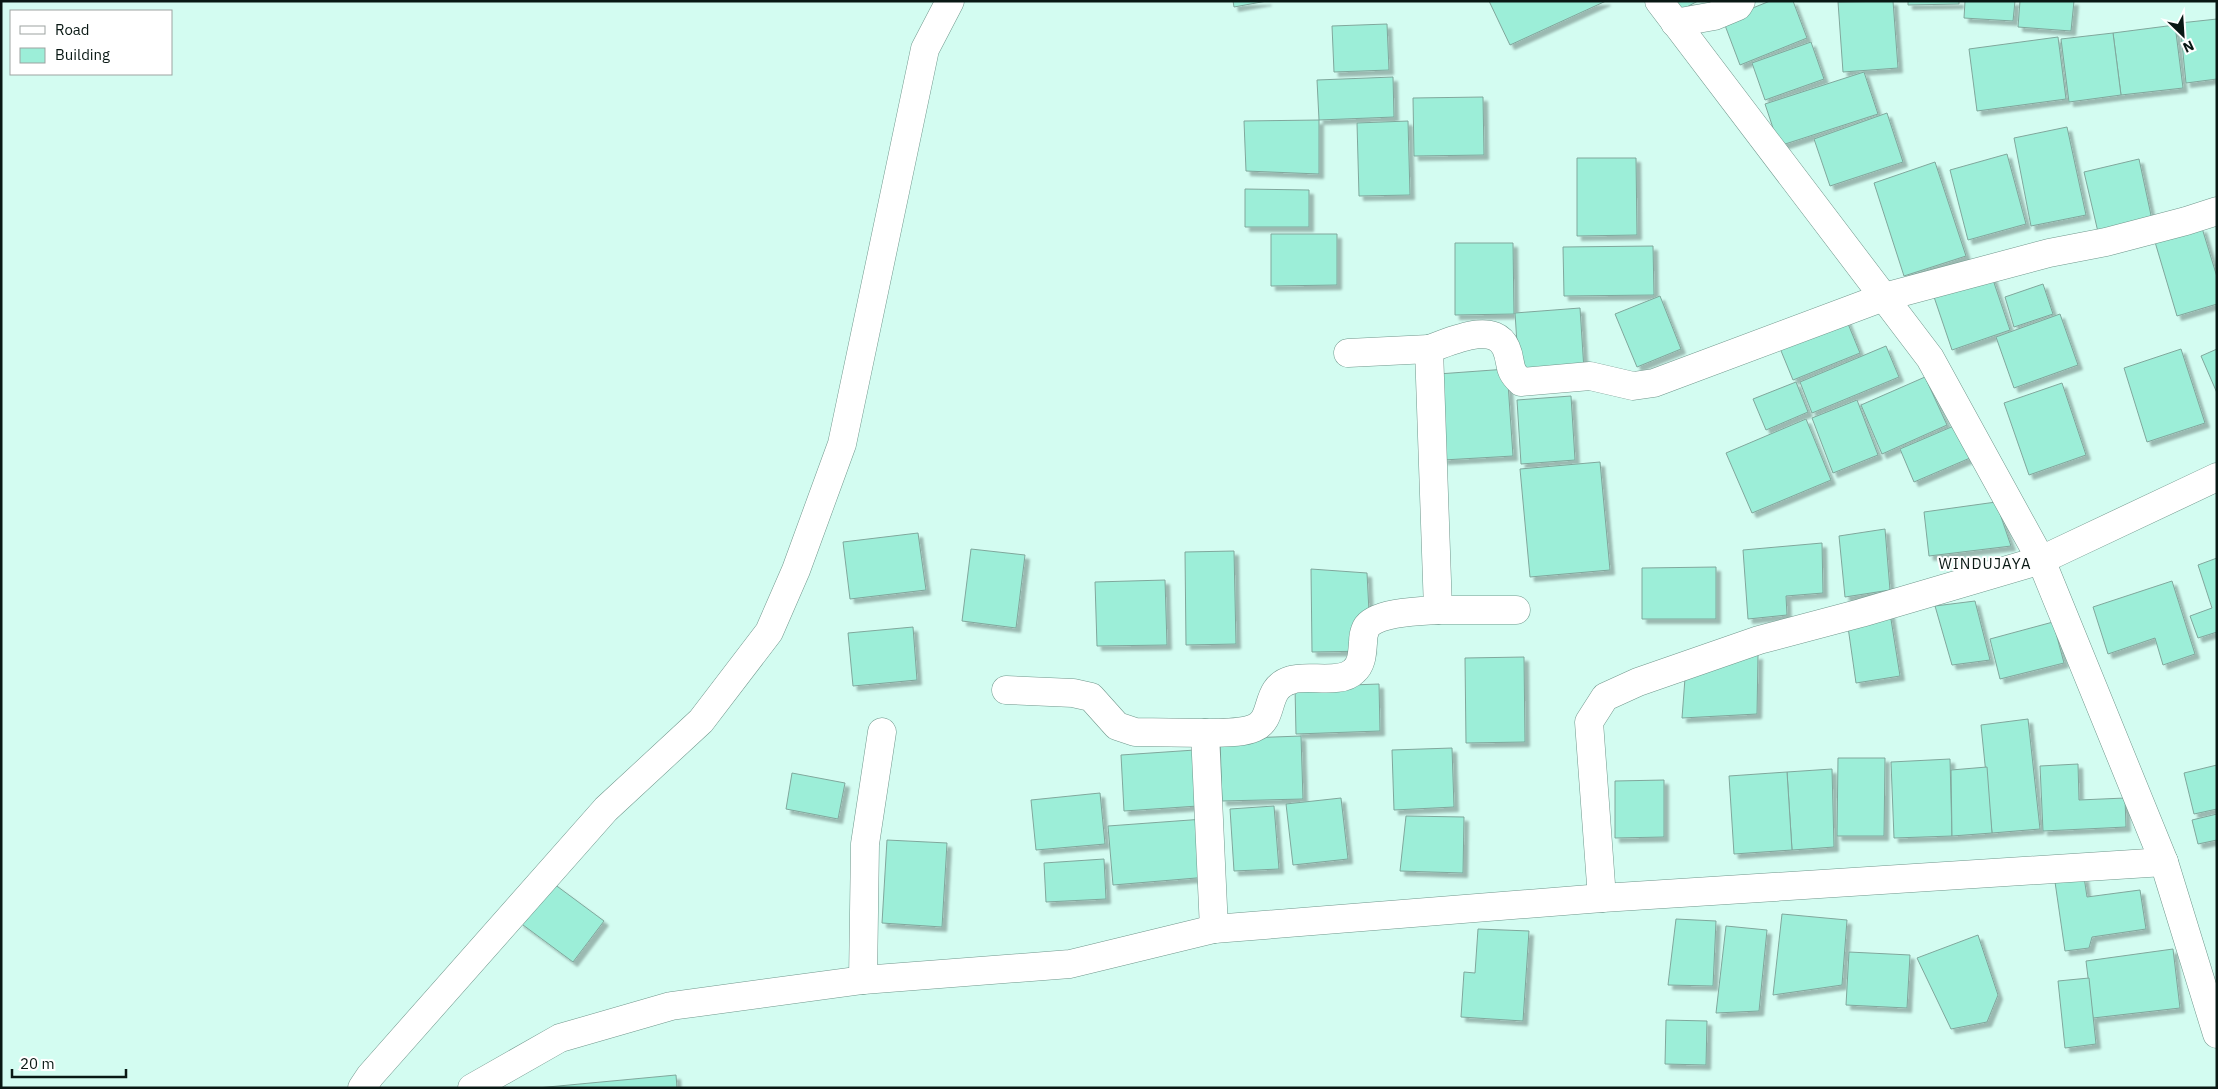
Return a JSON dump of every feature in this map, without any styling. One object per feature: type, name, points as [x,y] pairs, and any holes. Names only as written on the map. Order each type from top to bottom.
[{"type":"street","points":[[362,1088],[444,989],[606,809],[701,721],[769,632],[796,570],[842,444],[925,49],[950,1]]},
{"type":"street","points":[[1659,1],[1930,358],[2041,560],[2164,862],[2217,1034]]},
{"type":"street","points":[[1675,23],[1714,16],[1738,6],[1741,1]]},
{"type":"street","points":[[1348,353],[1429,349],[1481,333],[1496,335],[1506,346],[1512,373],[1521,382],[1590,376],[1633,386],[1654,384],[1884,297],[2049,253],[2142,233],[2217,211]]},
{"type":"street","points":[[1429,349],[1438,610]]},
{"type":"street","points":[[1602,898],[1589,722],[1605,697],[1638,682],[1760,640],[1861,613],[2041,560],[2217,477]]},
{"type":"street","points":[[1006,690],[1074,693],[1091,697],[1118,726],[1135,732],[1205,733],[1245,731],[1256,727],[1266,716],[1276,687],[1291,679],[1336,678],[1353,672],[1361,662],[1366,628],[1372,622],[1392,614],[1438,610],[1516,610]]},
{"type":"street","points":[[863,980],[864,844],[882,732]]},
{"type":"street","points":[[1205,733],[1214,929]]},
{"type":"street","points":[[472,1088],[560,1038],[671,1006],[863,980],[1070,964],[1214,929],[1602,898],[2164,862]]},
{"type":"building","points":[[1233,1],[1267,1],[1234,7]]},
{"type":"building","points":[[1489,1],[1606,1],[1510,45]]},
{"type":"building","points":[[1674,1],[1698,1],[1679,11]]},
{"type":"building","points":[[1770,1],[1793,1],[1807,38],[1740,65],[1723,20]]},
{"type":"building","points":[[1893,1],[1898,68],[1843,72],[1838,2]]},
{"type":"building","points":[[1908,1],[1959,1],[1959,4],[1908,5]]},
{"type":"building","points":[[1965,1],[2015,1],[2013,21],[1964,18]]},
{"type":"building","points":[[2020,1],[2074,1],[2071,31],[2018,27]]},
{"type":"building","points":[[2217,19],[2217,79],[2186,83],[2180,23]]},
{"type":"building","points":[[1387,24],[1389,70],[1334,72],[1332,26]]},
{"type":"building","points":[[2175,25],[2183,88],[2121,95],[2113,33]]},
{"type":"building","points":[[2113,33],[2121,95],[2069,102],[2061,39]]},
{"type":"building","points":[[2058,37],[2066,99],[1977,111],[1969,49]]},
{"type":"building","points":[[1811,42],[1824,79],[1765,100],[1752,63]]},
{"type":"building","points":[[1864,72],[1878,114],[1779,146],[1765,104]]},
{"type":"building","points":[[1393,77],[1394,117],[1319,120],[1317,80]]},
{"type":"building","points":[[1483,97],[1484,155],[1414,156],[1413,98]]},
{"type":"building","points":[[1887,113],[1903,162],[1830,186],[1814,139]]},
{"type":"building","points":[[1319,120],[1319,174],[1246,171],[1244,121]]},
{"type":"building","points":[[1408,121],[1410,195],[1359,196],[1357,123]]},
{"type":"building","points":[[2067,127],[2086,215],[2031,226],[2014,138]]},
{"type":"building","points":[[2007,154],[2026,224],[1968,240],[1950,170]]},
{"type":"building","points":[[1577,158],[1636,158],[1637,235],[1577,236]]},
{"type":"building","points":[[2139,159],[2152,220],[2098,232],[2084,172]]},
{"type":"building","points":[[1935,162],[1966,256],[1904,276],[1874,183]]},
{"type":"building","points":[[1245,189],[1309,190],[1309,227],[1245,227]]},
{"type":"building","points":[[2202,228],[2217,277],[2217,304],[2177,316],[2155,242]]},
{"type":"building","points":[[1271,234],[1337,234],[1337,285],[1271,286]]},
{"type":"building","points":[[1455,243],[1513,243],[1514,314],[1455,315]]},
{"type":"building","points":[[1653,246],[1654,295],[1564,296],[1563,247]]},
{"type":"building","points":[[1990,271],[2010,330],[1952,350],[1932,291]]},
{"type":"building","points":[[2043,284],[2053,314],[2014,327],[2005,297]]},
{"type":"building","points":[[1660,296],[1681,349],[1637,367],[1615,314]]},
{"type":"building","points":[[1580,308],[1584,370],[1519,374],[1515,313]]},
{"type":"building","points":[[1844,314],[1860,353],[1793,380],[1777,341]]},
{"type":"building","points":[[2060,314],[2078,365],[2014,388],[1996,337]]},
{"type":"building","points":[[1886,346],[1899,377],[1812,413],[1800,382]]},
{"type":"building","points":[[2181,349],[2205,423],[2147,442],[2124,368]]},
{"type":"building","points":[[2217,349],[2217,393],[2201,356]]},
{"type":"building","points":[[1507,369],[1513,456],[1443,460],[1438,374]]},
{"type":"building","points":[[1925,377],[1947,425],[1882,454],[1861,405]]},
{"type":"building","points":[[1796,382],[1808,412],[1766,430],[1753,399]]},
{"type":"building","points":[[2062,383],[2086,455],[2029,475],[2004,403]]},
{"type":"building","points":[[1571,396],[1575,460],[1521,464],[1517,400]]},
{"type":"building","points":[[1857,400],[1878,455],[1833,473],[1812,418]]},
{"type":"building","points":[[1806,419],[1831,480],[1752,513],[1726,453]]},
{"type":"building","points":[[1956,425],[1970,458],[1914,482],[1900,449]]},
{"type":"building","points":[[1600,462],[1610,570],[1530,577],[1520,469]]},
{"type":"building","points":[[1996,502],[2011,546],[1929,556],[1924,512]]},
{"type":"building","points":[[1885,529],[1890,590],[1845,597],[1839,536]]},
{"type":"building","points":[[918,533],[926,590],[850,599],[843,542]]},
{"type":"building","points":[[1822,543],[1823,593],[1786,596],[1787,615],[1748,619],[1743,550]]},
{"type":"building","points":[[971,549],[1025,555],[1016,628],[962,621]]},
{"type":"building","points":[[1234,551],[1236,644],[1186,645],[1185,552]]},
{"type":"building","points":[[2217,558],[2217,632],[2198,638],[2190,616],[2212,608],[2198,565]]},
{"type":"building","points":[[1716,567],[1716,619],[1642,619],[1642,568]]},
{"type":"building","points":[[1311,569],[1367,573],[1371,651],[1312,652]]},
{"type":"building","points":[[1165,580],[1167,645],[1097,646],[1095,582]]},
{"type":"building","points":[[2172,581],[2195,654],[2163,665],[2155,638],[2108,654],[2093,607]]},
{"type":"building","points":[[1975,601],[1990,660],[1952,665],[1935,606]]},
{"type":"building","points":[[1890,613],[1900,676],[1856,683],[1847,620]]},
{"type":"building","points":[[2053,622],[2064,663],[2000,679],[1990,639]]},
{"type":"building","points":[[913,627],[917,680],[853,686],[848,633]]},
{"type":"building","points":[[1758,655],[1757,714],[1682,718],[1686,665]]},
{"type":"building","points":[[1524,657],[1525,742],[1466,743],[1465,658]]},
{"type":"building","points":[[1379,684],[1380,731],[1296,734],[1295,687]]},
{"type":"building","points":[[2028,719],[2040,829],[1992,833],[1981,725]]},
{"type":"building","points":[[1301,736],[1303,799],[1222,801],[1220,739]]},
{"type":"building","points":[[1452,748],[1454,807],[1394,810],[1392,750]]},
{"type":"building","points":[[1195,750],[1198,806],[1124,811],[1121,755]]},
{"type":"building","points":[[1838,758],[1885,758],[1884,836],[1837,836]]},
{"type":"building","points":[[1950,759],[1952,836],[1894,838],[1891,762]]},
{"type":"building","points":[[2078,764],[2079,800],[2125,798],[2126,827],[2043,831],[2040,766]]},
{"type":"building","points":[[2217,765],[2217,809],[2194,814],[2184,773]]},
{"type":"building","points":[[1987,767],[1992,833],[1952,836],[1951,770]]},
{"type":"building","points":[[1832,769],[1834,847],[1792,850],[1787,772]]},
{"type":"building","points":[[1787,772],[1792,850],[1734,854],[1729,776]]},
{"type":"building","points":[[792,773],[845,783],[838,819],[786,809]]},
{"type":"building","points":[[1664,780],[1664,837],[1615,838],[1615,781]]},
{"type":"building","points":[[1100,793],[1105,844],[1036,850],[1031,800]]},
{"type":"building","points":[[1341,798],[1348,859],[1293,865],[1286,804]]},
{"type":"building","points":[[1274,806],[1279,869],[1234,871],[1230,809]]},
{"type":"building","points":[[2217,814],[2217,840],[2198,844],[2192,820]]},
{"type":"building","points":[[1406,816],[1464,817],[1463,873],[1400,871]]},
{"type":"building","points":[[1204,819],[1208,877],[1113,885],[1108,826]]},
{"type":"building","points":[[887,840],[947,843],[942,927],[882,923]]},
{"type":"building","points":[[1104,859],[1106,899],[1046,902],[1044,863]]},
{"type":"building","points":[[2084,877],[2087,897],[2140,890],[2146,929],[2092,937],[2089,948],[2065,951],[2055,882]]},
{"type":"building","points":[[550,881],[604,921],[573,962],[519,922]]},
{"type":"building","points":[[1782,914],[1847,920],[1842,985],[1773,995]]},
{"type":"building","points":[[1676,919],[1716,921],[1713,986],[1668,985]]},
{"type":"building","points":[[1726,926],[1767,930],[1759,1011],[1716,1013]]},
{"type":"building","points":[[1478,929],[1529,931],[1523,1021],[1461,1017],[1464,972],[1475,973]]},
{"type":"building","points":[[1978,935],[1998,995],[1987,1022],[1951,1029],[1917,958]]},
{"type":"building","points":[[2173,949],[2180,1008],[2093,1018],[2086,961]]},
{"type":"building","points":[[1849,952],[1910,955],[1907,1008],[1846,1005]]},
{"type":"building","points":[[2089,978],[2096,1044],[2065,1048],[2058,981]]},
{"type":"building","points":[[1666,1020],[1707,1021],[1706,1065],[1665,1064]]},
{"type":"building","points":[[676,1075],[677,1088],[537,1088]]},
{"type":"district","name":"WINDUJAYA","points":[[1985,563]]}]
